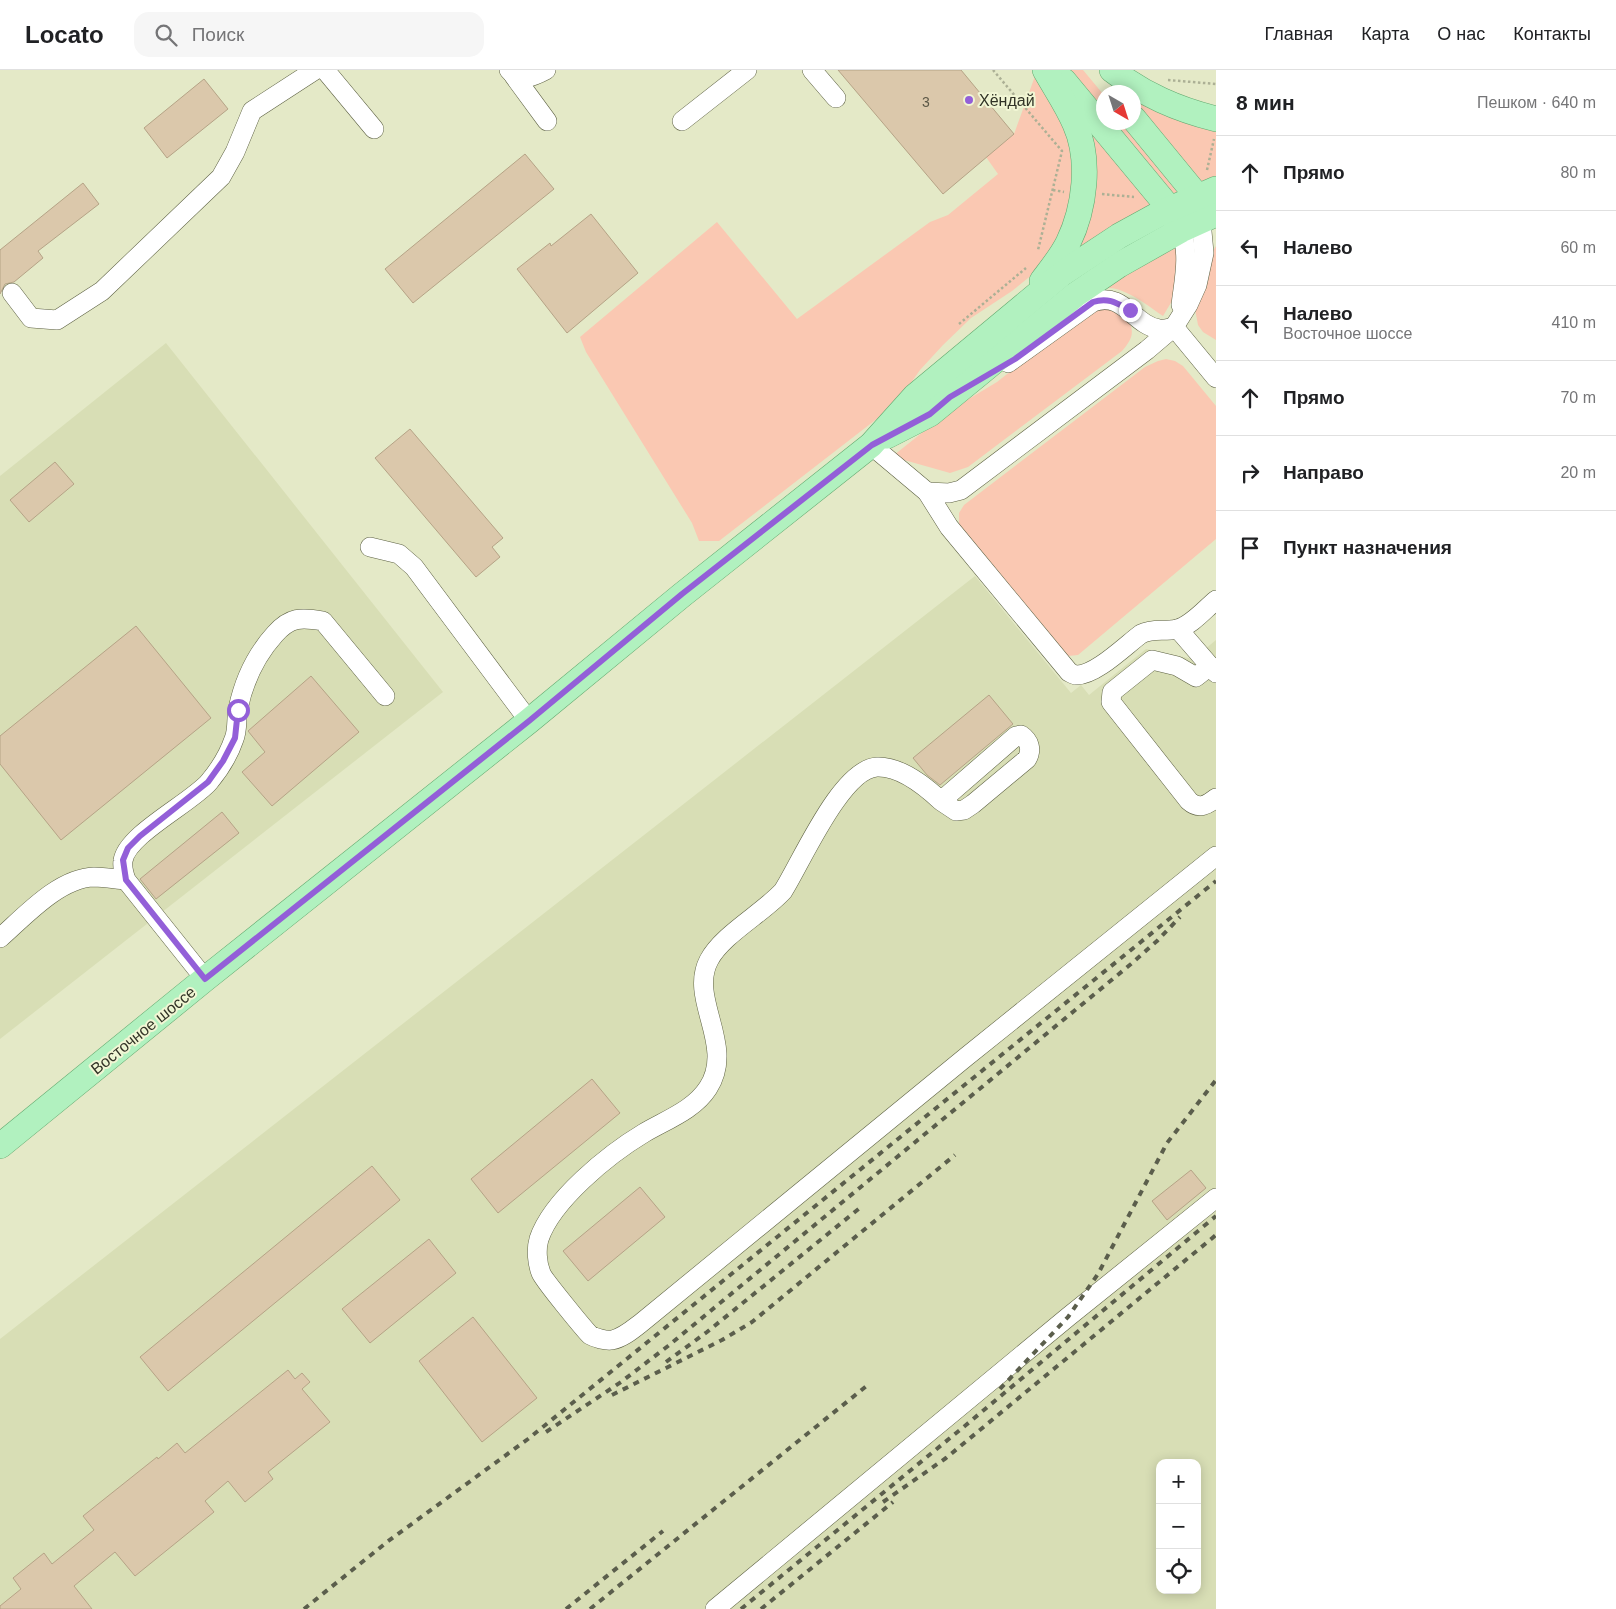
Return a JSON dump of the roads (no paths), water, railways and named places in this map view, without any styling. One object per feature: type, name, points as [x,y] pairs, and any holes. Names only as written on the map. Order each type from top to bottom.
[{"type":"main road","points":[[1017,312],[1068,243],[1081,203],[1084,177],[1082,145],[1075,124],[1045,70]]},
{"type":"main road","points":[[1053,70],[1197,222]]},
{"type":"main road","points":[[1094,70],[1106,85]]},
{"type":"main road","points":[[1112,70],[1130,84],[1170,105],[1216,119]]},
{"type":"main road","points":[[1141,125],[1207,185],[1197,222]]},
{"type":"main road","points":[[1017,312],[1063,274],[1119,236],[1197,222]]},
{"type":"main road","name":"Восточное шоссе","points":[[0,1146],[205,979],[529,721],[682,594],[872,445],[930,414],[1075,295],[1118,265],[1197,222]]},
{"type":"main road","name":"Восточное шоссе","points":[[872,445],[915,396],[1017,312]]},
{"type":"lane","points":[[12,293],[32,318],[57,320],[102,291],[221,177],[235,152],[252,111],[315,70]]},
{"type":"lane","points":[[325,70],[374,129]]},
{"type":"lane","points":[[511,73],[523,78],[531,77],[546,70]]},
{"type":"lane","points":[[682,121],[747,70]]},
{"type":"lane","points":[[812,70],[836,98]]},
{"type":"lane","points":[[511,73],[546,121]]},
{"type":"lane","points":[[927,492],[949,494],[961,490],[1147,350],[1177,322],[1188,305],[1197,285],[1204,253],[1197,222]]},
{"type":"lane","points":[[1197,222],[1186,251],[1186,267],[1177,322],[1216,378]]},
{"type":"lane","points":[[950,397],[1015,359],[1093,302],[1103,298],[1117,302],[1154,328],[1162,330],[1177,322]]},
{"type":"lane","points":[[872,445],[927,492],[950,527],[1069,672],[1076,675],[1082,674],[1100,666],[1148,630],[1178,629],[1216,600]]},
{"type":"lane","points":[[370,547],[399,554],[414,567],[529,721]]},
{"type":"lane","points":[[205,979],[126,880],[123,860],[128,848],[140,836],[208,782],[223,761],[235,738],[238,710],[246,678],[258,654],[276,633],[292,620],[309,618],[323,621],[385,696]]},
{"type":"lane","points":[[1178,629],[1213,670],[1196,677],[1177,666],[1152,660],[1112,692],[1111,702],[1189,802],[1197,806],[1203,806],[1216,798]]},
{"type":"lane","points":[[941,801],[1016,736],[1021,735],[1026,739],[1030,753],[1027,759],[964,810],[956,811],[941,801],[923,786],[891,770],[876,767],[864,772],[851,782],[836,798],[783,891],[775,900],[715,949],[703,973],[704,992],[716,1040],[718,1060],[708,1088],[694,1102],[674,1117],[642,1134],[612,1156],[582,1182],[554,1211],[538,1241],[537,1257],[541,1274],[591,1335],[612,1340],[625,1335],[641,1323],[1216,856]]},
{"type":"lane","points":[[0,938],[53,892],[78,880],[94,877],[126,880]]},
{"type":"lane","points":[[715,1609],[1068,1317],[1216,1198]]},
{"type":"railway","points":[[304,1609],[387,1542],[528,1439],[1216,881]]},
{"type":"railway","points":[[546,1432],[621,1382],[668,1346],[1131,964],[1180,917]]},
{"type":"railway","points":[[1000,1389],[1068,1317],[1098,1274],[1167,1143],[1216,1080]]},
{"type":"railway","points":[[612,1395],[722,1340],[752,1322],[955,1155]]},
{"type":"railway","points":[[666,1362],[707,1332],[861,1207]]},
{"type":"railway","points":[[741,1609],[966,1425],[1216,1216]]},
{"type":"railway","points":[[883,1502],[946,1458],[1216,1235]]},
{"type":"railway","points":[[590,1609],[869,1384]]},
{"type":"railway","points":[[761,1609],[893,1502]]},
{"type":"railway","points":[[566,1609],[663,1531]]},
{"type":"place","name":"Хёндай","points":[[969,100]]}]
